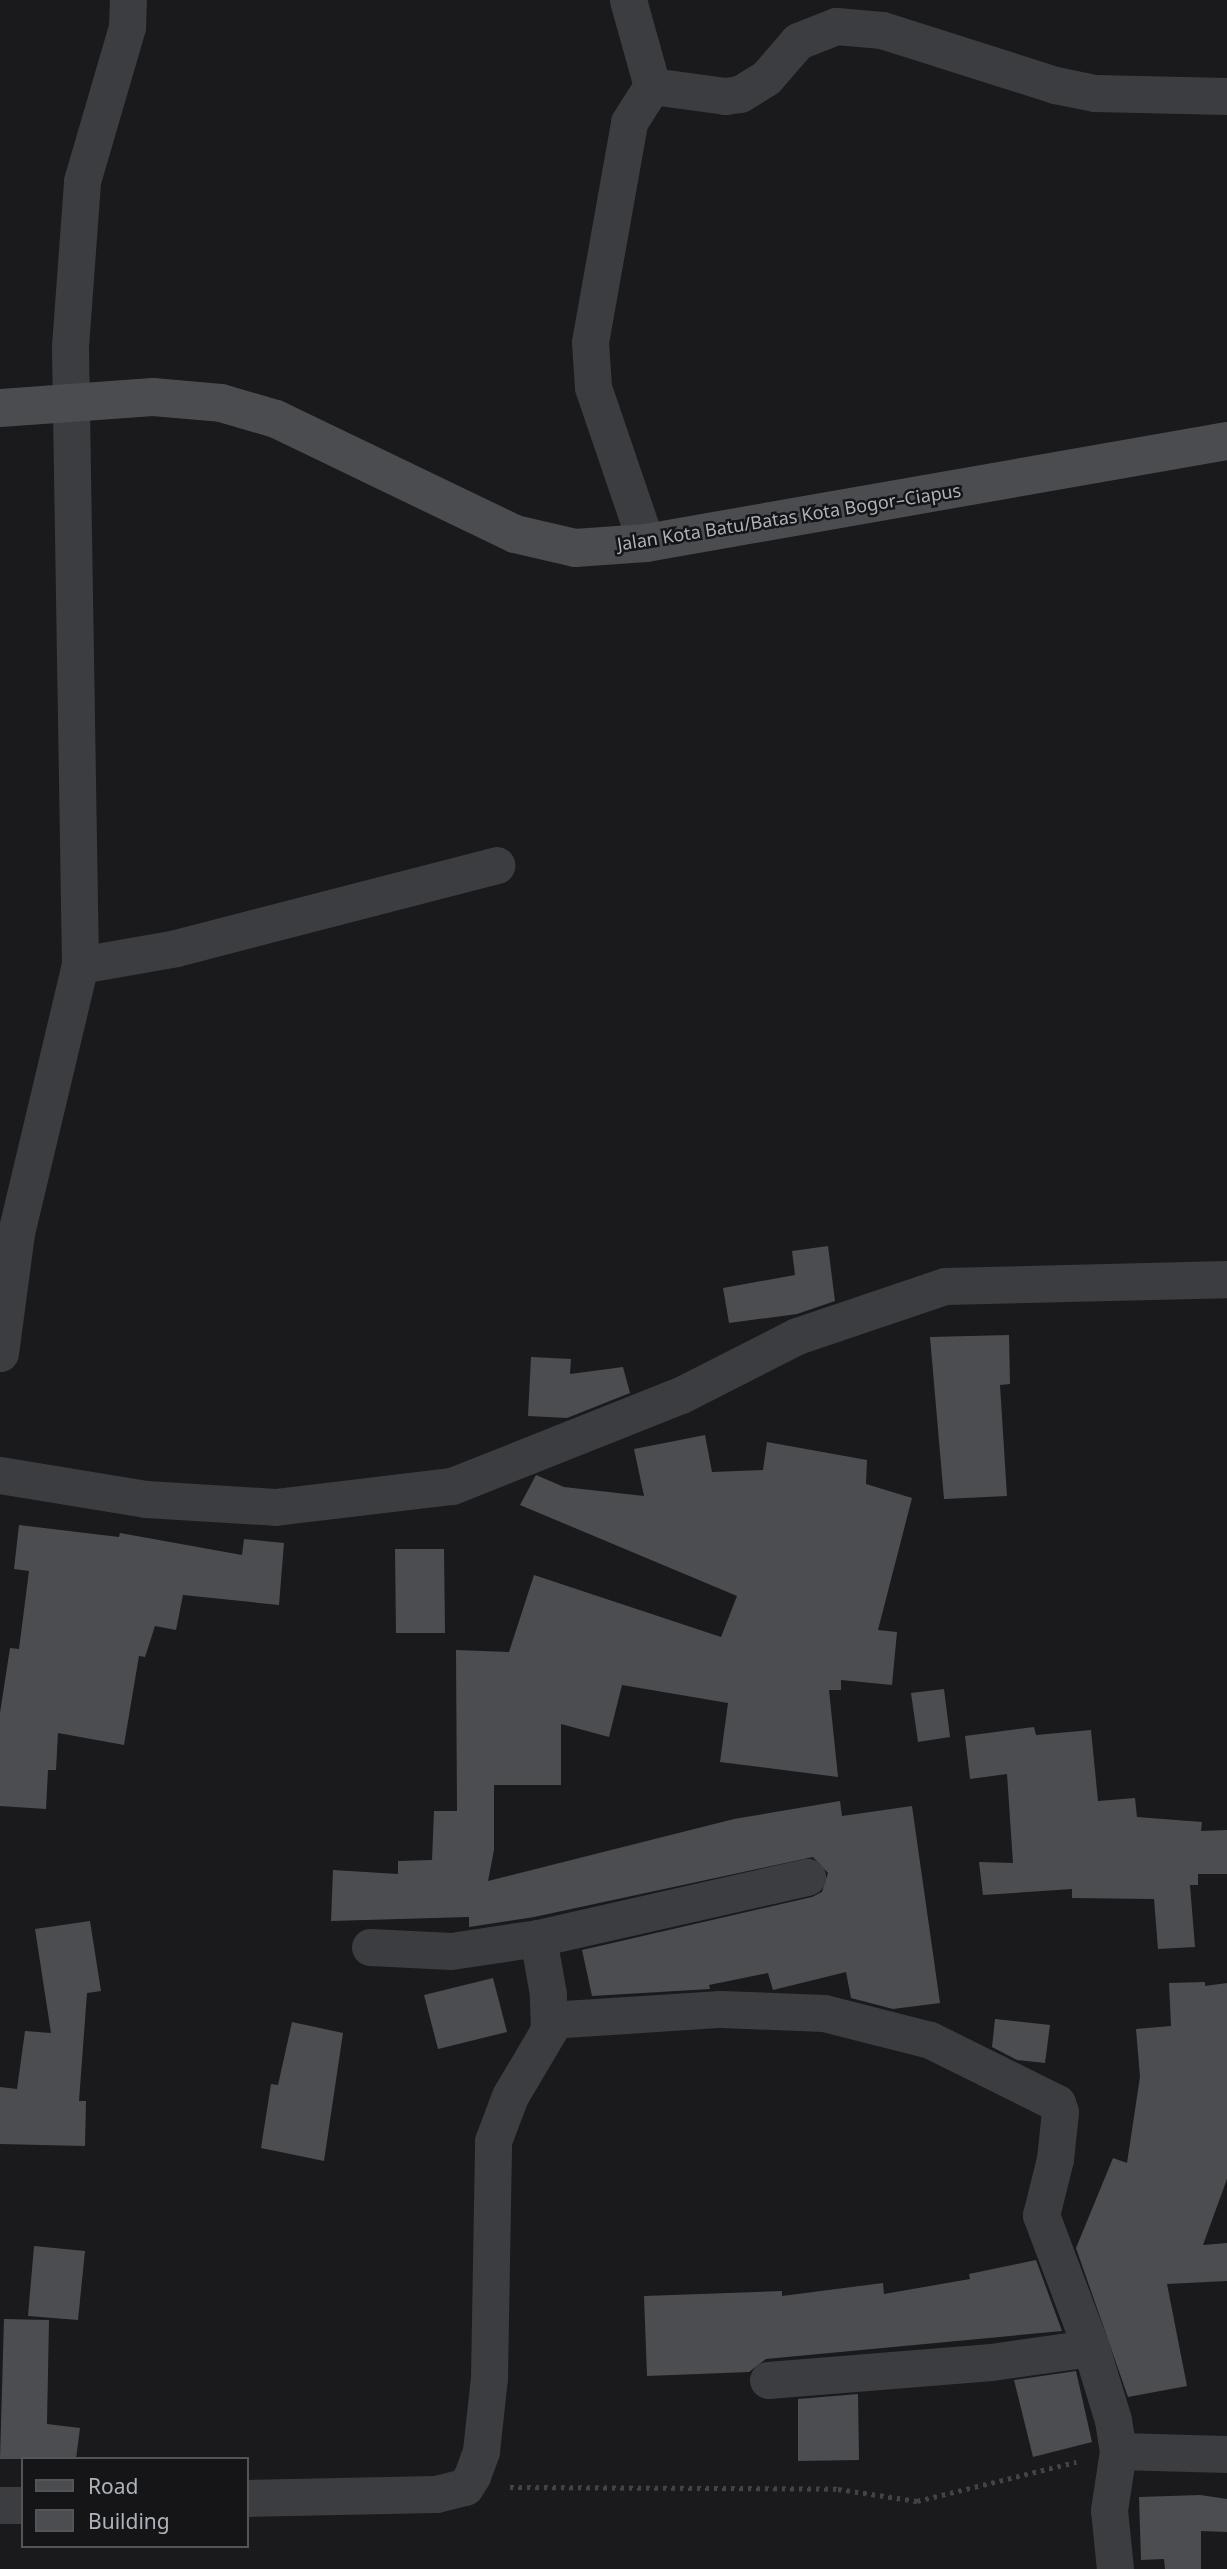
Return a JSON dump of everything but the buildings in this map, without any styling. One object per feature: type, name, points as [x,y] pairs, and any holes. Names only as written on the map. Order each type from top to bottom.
[{"type":"main road","name":"Jalan Kota Batu/Batas Kota Bogor–Ciapus","points":[[0,408],[71,400],[153,397],[221,403],[276,419],[362,457],[515,534],[575,548],[646,543],[1227,441]]},
{"type":"street","points":[[0,1353],[16,1233],[80,965],[71,400],[76,217],[82,181],[127,27],[128,0]]},
{"type":"street","points":[[628,0],[652,86],[629,122],[590,342],[593,387],[646,543]]},
{"type":"street","points":[[652,86],[726,96],[740,94],[766,78],[798,41],[836,26],[882,30],[1055,85],[1095,93],[1227,96]]},
{"type":"street","points":[[80,965],[176,948],[496,865]]},
{"type":"street","points":[[0,1475],[146,1499],[275,1507],[452,1486],[681,1395],[797,1336],[945,1286],[1227,1279]]},
{"type":"street","points":[[370,1947],[451,1951],[538,1938],[807,1877]]},
{"type":"street","points":[[248,2498],[392,2496],[465,2487],[481,2451],[489,2377],[493,2141],[510,2096],[545,2041],[549,2020],[538,1938]]},
{"type":"street","points":[[549,2020],[721,2008],[824,2012],[930,2040],[1048,2095],[1060,2112],[1055,2159],[1042,2199],[1042,2224],[1091,2348],[1118,2451],[1109,2510],[1115,2569]]},
{"type":"street","points":[[768,2380],[990,2362],[1091,2348]]},
{"type":"street","points":[[1118,2451],[1227,2454]]},
{"type":"street","points":[[0,2505],[21,2505]]},
{"type":"path","points":[[465,2487],[838,2489],[917,2501],[1118,2451]]}]
